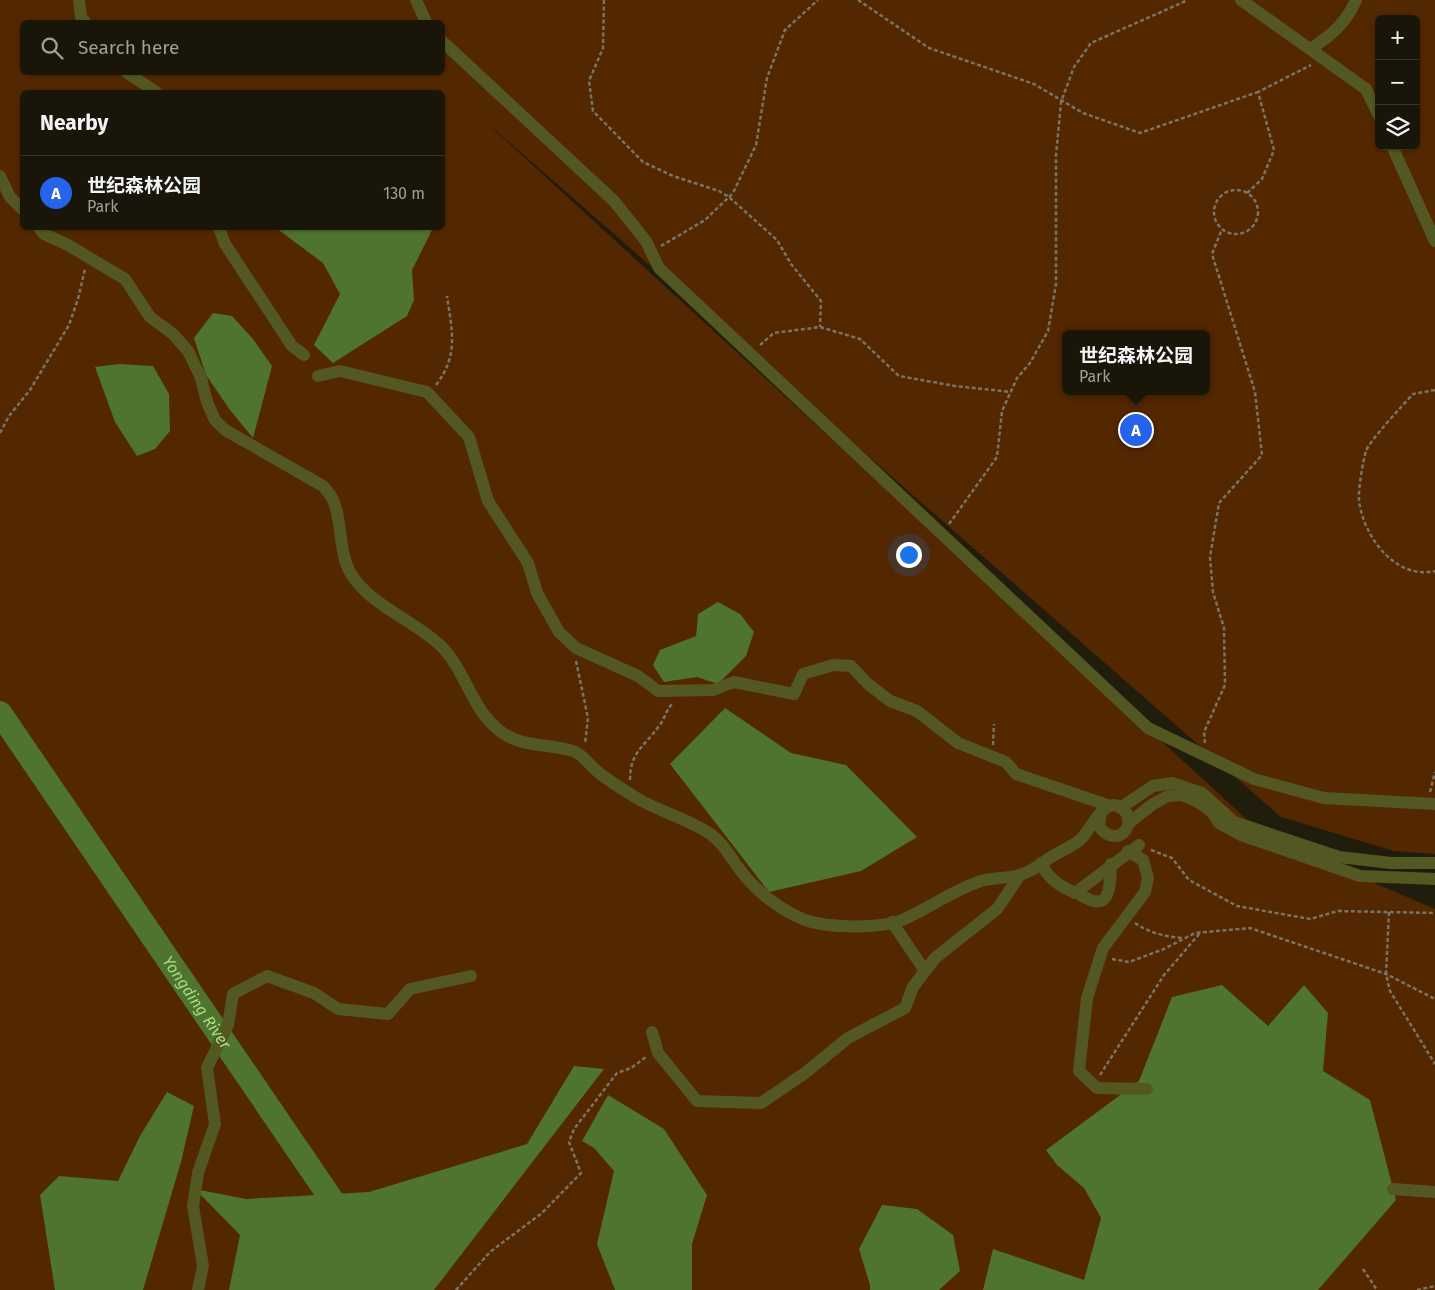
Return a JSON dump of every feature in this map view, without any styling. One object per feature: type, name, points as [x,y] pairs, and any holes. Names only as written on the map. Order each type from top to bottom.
[{"type":"street","points":[[79,0],[84,20]]},
{"type":"street","points":[[416,0],[425,20]]},
{"type":"street","points":[[1241,0],[1366,89],[1375,108]]},
{"type":"street","points":[[1310,49],[1330,37],[1344,24],[1356,0]]},
{"type":"street","points":[[445,44],[614,201],[646,241],[660,268],[1148,728],[1254,779],[1324,798],[1431,804]]},
{"type":"street","points":[[130,75],[153,90]]},
{"type":"street","points":[[1394,150],[1435,240]]},
{"type":"street","points":[[0,176],[10,197],[20,207]]},
{"type":"street","points":[[41,230],[44,234],[85,255],[125,280],[150,317],[173,334],[188,351],[201,378],[215,420],[225,430],[323,486],[333,500],[343,550],[351,573],[388,608],[442,647],[456,667],[482,714],[502,733],[524,743],[576,752],[598,772],[631,794],[705,830],[725,846],[738,866],[763,895],[805,920],[839,928],[900,921],[949,894],[983,881],[1020,874],[1080,840],[1093,826],[1095,817],[1153,786],[1172,783],[1202,793],[1234,822],[1339,857],[1391,863],[1435,863]]},
{"type":"street","points":[[220,230],[225,244],[292,346],[304,355]]},
{"type":"street","points":[[318,376],[340,371],[408,386],[428,394],[469,437],[488,501],[528,563],[537,593],[559,632],[572,644],[638,676],[658,691],[713,690],[734,682],[794,694],[803,674],[833,665],[851,666],[868,684],[890,700],[917,711],[958,743],[1006,762],[1016,774],[1127,814],[1129,823]]},
{"type":"street","points":[[1110,809],[1099,826],[1105,834],[1120,835],[1129,823],[1153,804],[1168,796],[1182,795],[1198,802],[1212,812],[1219,823],[1241,834],[1360,876],[1435,879]]},
{"type":"street","points":[[1076,892],[1133,848],[1143,860],[1148,878],[1145,892],[1104,948],[1087,998],[1079,1071],[1097,1088],[1117,1090],[1147,1089]]},
{"type":"street","points":[[1041,863],[1045,873],[1062,887],[1096,902],[1104,901],[1110,894],[1111,864]]},
{"type":"street","points":[[652,1032],[656,1047],[678,1081],[696,1101],[761,1103],[805,1073],[848,1038],[904,1008],[913,987],[934,958],[997,909],[1020,874]]},
{"type":"street","points":[[892,922],[925,971]]},
{"type":"street","points":[[198,1290],[203,1266],[193,1206],[198,1172],[216,1124],[207,1068],[228,1025],[233,994],[266,976],[314,993],[338,1009],[388,1014],[410,989],[471,976]]},
{"type":"street","points":[[1393,1189],[1435,1192]]},
{"type":"path","points":[[604,0],[603,48],[589,81],[593,111],[643,162],[673,176],[719,191],[777,240],[791,264],[821,301],[820,327]]},
{"type":"path","points":[[651,252],[705,220],[734,193],[756,145],[767,78],[785,30],[818,0]]},
{"type":"path","points":[[858,0],[929,48],[1034,84],[1061,102],[1083,113],[1140,132],[1258,92],[1323,58]]},
{"type":"path","points":[[942,533],[997,457],[1002,411],[1017,378],[1030,363],[1048,331],[1056,284],[1056,155],[1061,102],[1074,67],[1092,43],[1188,0]]},
{"type":"path","points":[[1247,193],[1262,179],[1274,150],[1258,92]]},
{"type":"path","points":[[1233,190],[1247,193],[1256,203],[1258,210],[1250,230],[1236,234],[1222,229],[1215,217],[1216,203],[1226,193],[1233,190]]},
{"type":"path","points":[[1206,756],[1204,732],[1225,684],[1224,628],[1213,592],[1210,557],[1219,503],[1262,455],[1255,392],[1212,254],[1222,229]]},
{"type":"path","points":[[0,433],[9,416],[30,390],[69,325],[84,273],[85,255]]},
{"type":"path","points":[[428,394],[444,375],[454,346],[447,296]]},
{"type":"path","points":[[751,354],[774,333],[820,327],[860,339],[899,376],[955,386],[1011,392]]},
{"type":"path","points":[[1435,390],[1413,394],[1367,449],[1359,500],[1371,539],[1399,566],[1426,573],[1435,571]]},
{"type":"path","points":[[572,644],[588,718],[583,758]]},
{"type":"path","points":[[631,794],[632,758],[660,725],[662,716],[675,701],[679,692]]},
{"type":"path","points":[[990,756],[994,738],[994,724]]},
{"type":"path","points":[[1431,804],[1435,772]]},
{"type":"path","points":[[1133,848],[1172,858],[1189,880],[1237,906],[1310,919],[1338,912],[1435,913]]},
{"type":"path","points":[[1389,912],[1386,974],[1390,992],[1435,1064]]},
{"type":"path","points":[[1126,916],[1144,929],[1185,939]]},
{"type":"path","points":[[1102,954],[1106,958],[1129,962],[1200,933],[1250,928],[1386,974],[1435,999]]},
{"type":"path","points":[[1094,1085],[1164,975],[1200,933]]},
{"type":"path","points":[[456,1290],[490,1252],[542,1212],[581,1173],[569,1142],[574,1129],[617,1073],[631,1068],[656,1047]]},
{"type":"path","points":[[1363,1269],[1376,1290]]},
{"type":"path","points":[[1417,1290],[1435,1286]]},
{"type":"shaded area","points":[[0,0],[1435,0],[1435,854],[1394,851],[1281,817],[478,115],[1265,836],[1435,909],[1435,1290],[0,1290]]},
{"type":"shaded area","points":[[279,230],[432,230],[412,270],[414,300],[407,316],[333,363],[314,345],[340,294],[323,263]]},
{"type":"shaded area","points":[[213,313],[232,316],[253,339],[272,366],[253,438],[230,410],[206,375],[194,338]]},
{"type":"shaded area","points":[[119,364],[153,366],[169,394],[170,431],[155,449],[137,456],[115,422],[95,367]]},
{"type":"shaded area","points":[[718,602],[740,614],[754,632],[746,656],[718,684],[697,677],[664,682],[653,665],[660,650],[696,636],[698,614]]},
{"type":"shaded area","points":[[725,708],[791,753],[846,765],[917,837],[861,871],[769,892],[670,764]]},
{"type":"shaded area","points":[[1222,985],[1268,1026],[1304,985],[1328,1013],[1323,1071],[1370,1100],[1396,1200],[1318,1290],[983,1290],[993,1249],[1084,1280],[1101,1218],[1084,1188],[1057,1165],[1046,1150],[1139,1081],[1172,997]]},
{"type":"shaded area","points":[[574,1066],[604,1069],[434,1290],[229,1290],[240,1235],[195,1189],[246,1199],[369,1192],[527,1144]]},
{"type":"shaded area","points":[[167,1092],[194,1106],[181,1162],[143,1290],[55,1290],[40,1195],[59,1176],[118,1181],[140,1136]]},
{"type":"shaded area","points":[[608,1095],[664,1129],[707,1195],[692,1244],[692,1290],[615,1290],[597,1244],[614,1171],[594,1148],[582,1141]]},
{"type":"shaded area","points":[[882,1205],[917,1209],[953,1235],[960,1271],[939,1290],[870,1290],[859,1249]]},
{"type":"waterway","name":"Yongding River","points":[[0,713],[347,1222]]},
{"type":"place","name":"世纪森林公园","points":[[1136,430]]}]
